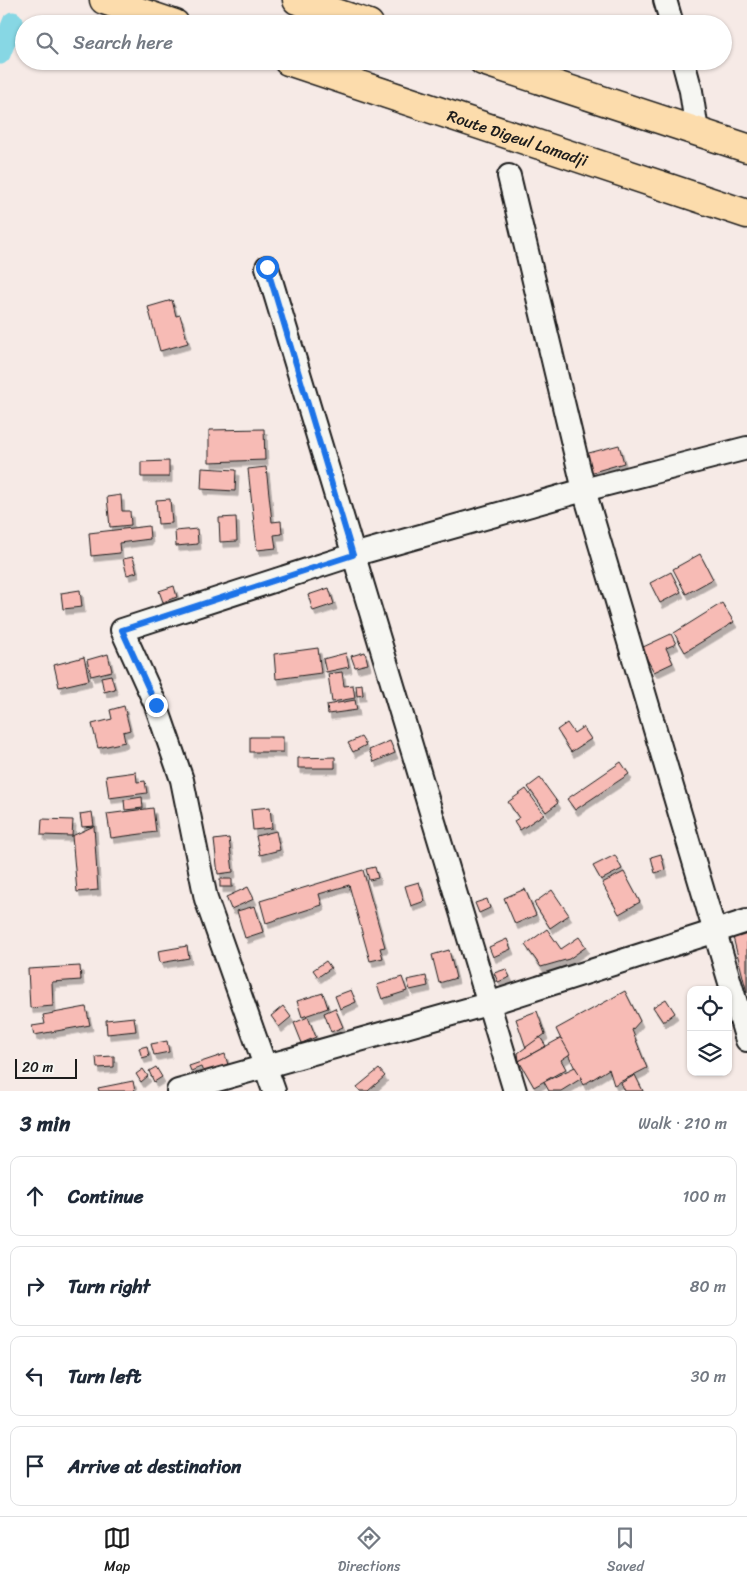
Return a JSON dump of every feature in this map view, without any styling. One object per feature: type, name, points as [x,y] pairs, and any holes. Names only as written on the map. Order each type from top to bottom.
[{"type":"main road","points":[[104,0],[148,15]]},
{"type":"main road","points":[[297,0],[343,15]]},
{"type":"main road","name":"Route Digeul Lamadji","points":[[315,70],[747,214]]},
{"type":"main road","points":[[511,70],[747,148]]},
{"type":"street","points":[[665,0],[669,15]]},
{"type":"street","points":[[685,70],[691,91],[697,132]]},
{"type":"street","points":[[509,176],[584,490],[747,1040]]},
{"type":"street","points":[[267,267],[491,1004],[515,1091]]},
{"type":"street","points":[[274,1091],[206,899],[182,780],[156,705],[122,630],[353,555],[584,490],[747,448]]},
{"type":"street","points":[[178,1091],[491,1004],[747,921]]},
{"type":"building","points":[[172,300],[176,316],[180,315],[188,343],[160,351],[148,307]]},
{"type":"building","points":[[264,429],[265,460],[209,462],[209,430]]},
{"type":"building","points":[[619,445],[624,463],[590,473],[585,454]]},
{"type":"building","points":[[169,461],[169,477],[141,477],[141,462]]},
{"type":"building","points":[[266,467],[272,522],[281,521],[282,534],[274,535],[276,548],[257,550],[248,469]]},
{"type":"building","points":[[202,468],[236,470],[235,491],[201,489]]},
{"type":"building","points":[[121,495],[122,511],[130,511],[131,525],[110,527],[107,497]]},
{"type":"building","points":[[170,499],[172,523],[158,524],[156,500]]},
{"type":"building","points":[[236,517],[237,541],[220,542],[219,518]]},
{"type":"building","points":[[149,526],[150,539],[119,543],[120,553],[91,556],[89,533]]},
{"type":"building","points":[[197,529],[198,544],[176,546],[175,531]]},
{"type":"building","points":[[700,554],[713,579],[686,594],[673,569]]},
{"type":"building","points":[[133,557],[137,572],[127,575],[123,559]]},
{"type":"building","points":[[671,572],[681,592],[660,603],[650,583]]},
{"type":"building","points":[[174,586],[177,597],[163,602],[159,591]]},
{"type":"building","points":[[329,588],[334,604],[313,611],[308,595]]},
{"type":"building","points":[[80,590],[82,607],[63,609],[61,593]]},
{"type":"building","points":[[722,603],[734,622],[685,652],[674,633]]},
{"type":"building","points":[[671,634],[676,644],[666,648],[673,663],[654,672],[641,648]]},
{"type":"building","points":[[318,648],[321,673],[276,679],[274,654]]},
{"type":"building","points":[[365,652],[368,664],[355,667],[351,656]]},
{"type":"building","points":[[346,653],[349,667],[326,672],[323,659]]},
{"type":"building","points":[[108,654],[112,671],[91,676],[87,660]]},
{"type":"building","points":[[84,657],[89,680],[59,687],[54,665]]},
{"type":"building","points":[[342,672],[344,686],[353,685],[355,698],[332,702],[328,674]]},
{"type":"building","points":[[111,675],[115,689],[104,692],[101,677]]},
{"type":"building","points":[[362,684],[363,695],[357,696],[356,685]]},
{"type":"building","points":[[355,700],[357,710],[328,714],[327,705]]},
{"type":"building","points":[[124,706],[130,730],[123,732],[125,742],[98,748],[92,724],[112,719],[110,710]]},
{"type":"building","points":[[567,723],[574,733],[583,727],[591,739],[571,752],[557,730]]},
{"type":"building","points":[[250,737],[283,737],[283,752],[250,752]]},
{"type":"building","points":[[361,737],[366,745],[353,752],[348,743]]},
{"type":"building","points":[[390,741],[395,753],[374,762],[369,750]]},
{"type":"building","points":[[335,757],[335,768],[298,768],[298,758]]},
{"type":"building","points":[[621,762],[629,774],[575,810],[567,799]]},
{"type":"building","points":[[136,772],[137,782],[145,781],[147,793],[109,798],[106,776]]},
{"type":"building","points":[[540,778],[558,803],[546,812],[528,787]]},
{"type":"building","points":[[526,789],[544,814],[520,830],[514,821],[519,818],[508,802]]},
{"type":"building","points":[[142,797],[143,808],[125,810],[124,800]]},
{"type":"building","points":[[270,807],[272,828],[253,830],[251,809]]},
{"type":"building","points":[[153,808],[156,832],[111,838],[107,814]]},
{"type":"building","points":[[92,812],[94,826],[82,827],[80,814]]},
{"type":"building","points":[[42,819],[73,820],[72,836],[41,835]]},
{"type":"building","points":[[94,826],[98,890],[77,892],[72,836]]},
{"type":"building","points":[[276,831],[280,850],[260,855],[256,836]]},
{"type":"building","points":[[229,838],[233,872],[218,874],[214,840]]},
{"type":"building","points":[[661,854],[665,870],[655,873],[651,857]]},
{"type":"building","points":[[615,855],[622,869],[601,880],[593,866]]},
{"type":"building","points":[[375,867],[378,878],[369,880],[366,869]]},
{"type":"building","points":[[363,870],[385,947],[380,948],[383,958],[370,961],[349,885],[319,894],[322,905],[266,923],[260,901]]},
{"type":"building","points":[[624,872],[640,902],[619,914],[602,883]]},
{"type":"building","points":[[220,879],[232,879],[232,887],[220,887]]},
{"type":"building","points":[[419,882],[425,901],[411,906],[405,886]]},
{"type":"building","points":[[248,887],[254,899],[231,909],[226,897]]},
{"type":"building","points":[[525,889],[536,915],[515,924],[504,898]]},
{"type":"building","points":[[552,890],[569,915],[550,928],[534,903]]},
{"type":"building","points":[[487,899],[490,908],[479,913],[475,903]]},
{"type":"building","points":[[255,906],[263,932],[245,938],[237,911]]},
{"type":"building","points":[[547,929],[561,949],[579,937],[586,947],[569,959],[541,967],[525,945]]},
{"type":"building","points":[[747,932],[747,993],[733,937]]},
{"type":"building","points":[[507,939],[511,949],[493,957],[489,947]]},
{"type":"building","points":[[187,946],[189,958],[160,963],[158,951]]},
{"type":"building","points":[[449,950],[456,978],[439,983],[432,955]]},
{"type":"building","points":[[326,961],[331,968],[318,977],[313,970]]},
{"type":"building","points":[[80,966],[81,980],[52,982],[53,1006],[30,1008],[28,969]]},
{"type":"building","points":[[506,969],[510,977],[498,982],[494,973]]},
{"type":"building","points":[[426,976],[428,986],[410,990],[407,980]]},
{"type":"building","points":[[402,977],[407,991],[382,999],[377,985]]},
{"type":"building","points":[[351,990],[356,1002],[340,1009],[335,996]]},
{"type":"building","points":[[625,991],[640,1021],[632,1030],[647,1068],[614,1085],[609,1069],[583,1085],[556,1029]]},
{"type":"building","points":[[323,993],[328,1008],[302,1017],[297,1001]]},
{"type":"building","points":[[666,999],[675,1013],[663,1022],[653,1007]]},
{"type":"building","points":[[283,1006],[291,1017],[279,1027],[271,1016]]},
{"type":"building","points":[[86,1007],[90,1025],[34,1035],[32,1026],[45,1024],[43,1015]]},
{"type":"building","points":[[335,1008],[343,1027],[331,1032],[324,1013]]},
{"type":"building","points":[[537,1011],[545,1034],[526,1048],[516,1019]]},
{"type":"building","points":[[134,1017],[136,1031],[107,1034],[106,1020]]},
{"type":"building","points":[[308,1017],[316,1037],[302,1043],[294,1023]]},
{"type":"building","points":[[540,1037],[546,1046],[519,1061],[518,1053]]},
{"type":"building","points":[[561,1038],[570,1054],[561,1060],[566,1069],[534,1087],[519,1061]]},
{"type":"building","points":[[167,1041],[169,1052],[154,1055],[151,1044]]},
{"type":"building","points":[[147,1046],[149,1056],[142,1058],[139,1048]]},
{"type":"building","points":[[225,1054],[228,1065],[204,1074],[201,1067],[191,1071],[189,1066]]},
{"type":"building","points":[[114,1056],[114,1067],[97,1068],[96,1057]]},
{"type":"building","points":[[156,1067],[162,1077],[154,1082],[149,1071]]},
{"type":"building","points":[[575,1067],[582,1078],[561,1091],[549,1091],[544,1082]]},
{"type":"building","points":[[143,1069],[148,1076],[141,1082],[136,1074]]},
{"type":"building","points":[[379,1069],[385,1076],[368,1091],[360,1091],[357,1087]]},
{"type":"building","points":[[635,1075],[643,1091],[625,1091],[621,1083]]},
{"type":"building","points":[[133,1081],[135,1091],[99,1091],[98,1088]]},
{"type":"waterway","points":[[0,54],[13,22]]},
{"type":"route","points":[[156,705],[122,630],[353,555],[267,267]]}]
